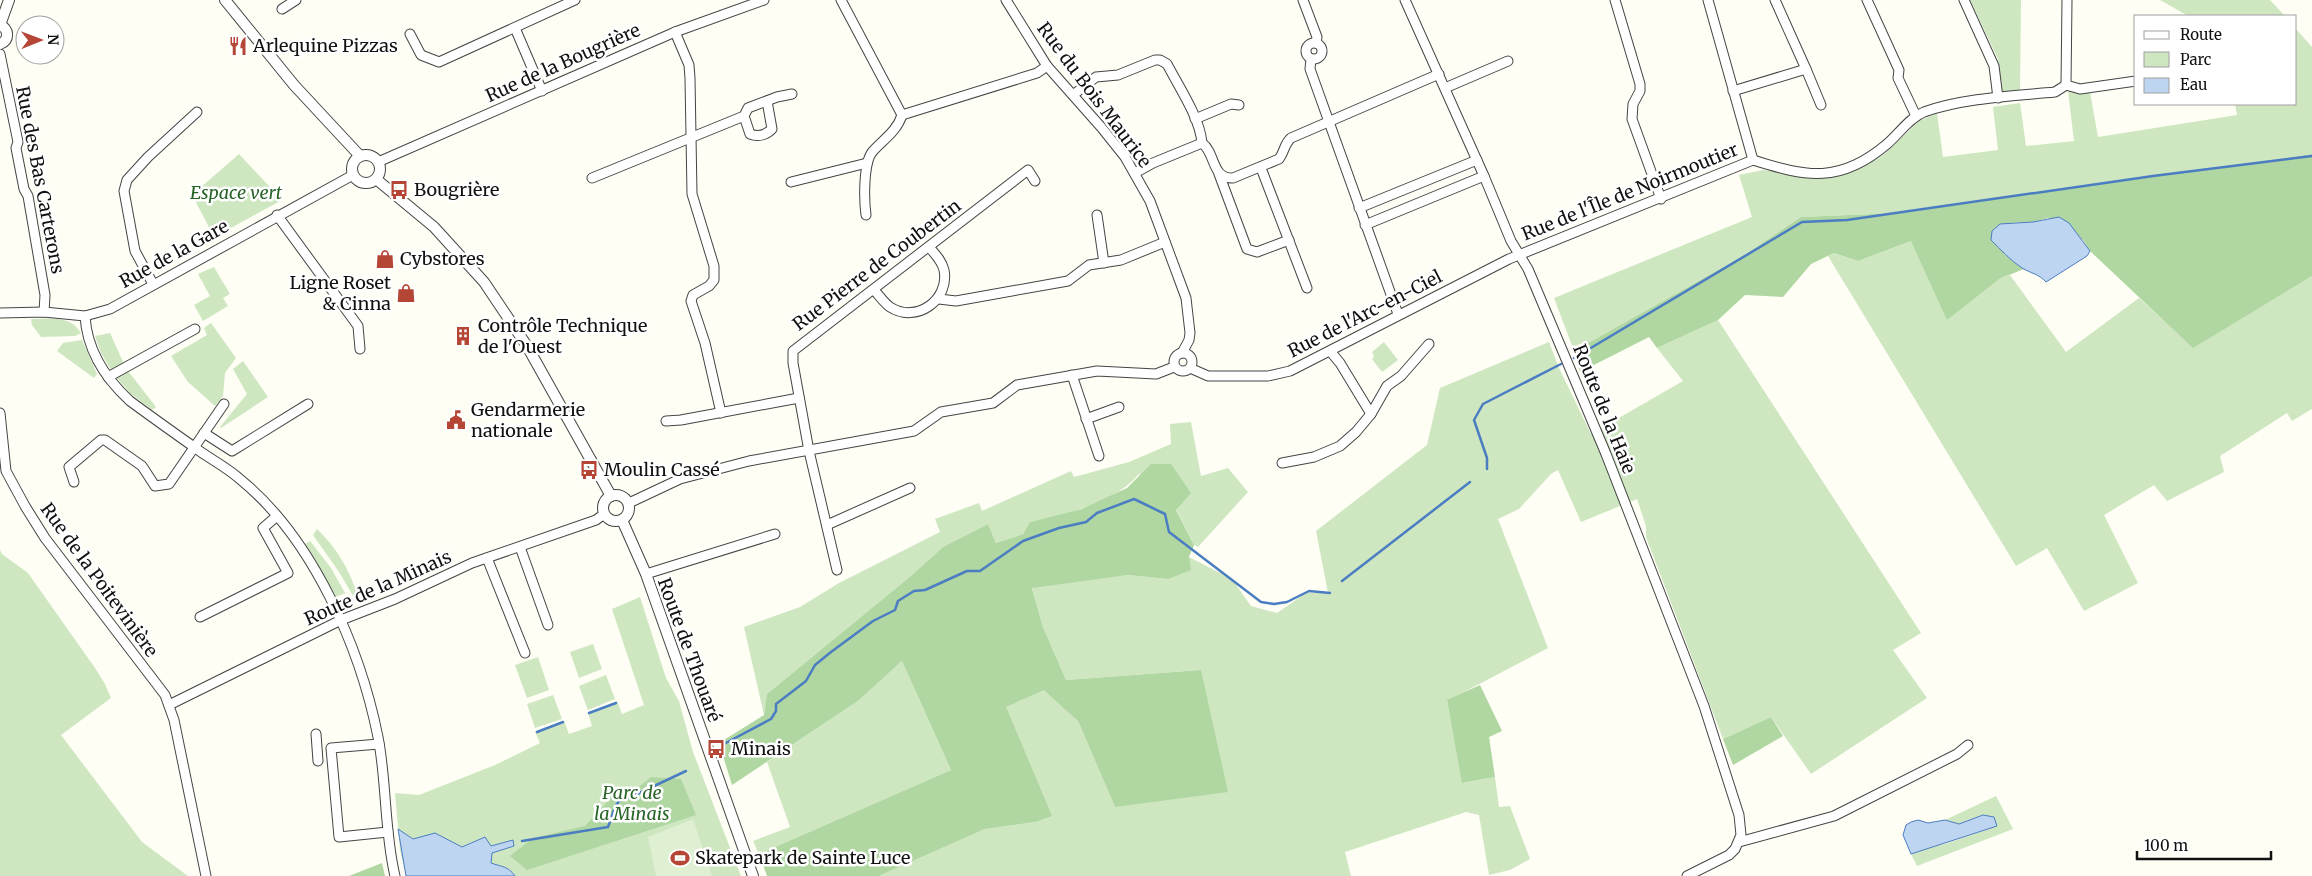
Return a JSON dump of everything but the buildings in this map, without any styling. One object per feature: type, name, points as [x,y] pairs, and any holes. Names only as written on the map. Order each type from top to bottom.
[{"type":"street","points":[[0,44],[6,40],[8,34],[6,28],[0,25],[9,0]]},
{"type":"street","points":[[225,0],[294,85],[360,156],[372,157],[378,162],[380,171],[376,179],[365,184],[358,181],[352,175],[352,166],[360,156]]},
{"type":"street","points":[[282,9],[296,0]]},
{"type":"street","points":[[410,34],[421,56],[439,62],[575,0]]},
{"type":"street","name":"Rue de la Bougrière","points":[[378,162],[675,32],[764,0]]},
{"type":"street","points":[[841,0],[902,115],[899,124],[872,152],[867,163],[866,215]]},
{"type":"street","name":"Rue du Bois Maurice","points":[[1006,0],[1047,66],[1101,127],[1135,173],[1150,201],[1186,298],[1190,319],[1189,340],[1182,353]]},
{"type":"street","points":[[1303,0],[1317,37],[1316,43],[1322,48],[1322,54],[1319,58],[1311,59],[1310,69],[1398,314]]},
{"type":"street","points":[[1406,2],[1417,0]]},
{"type":"street","points":[[1615,0],[1640,84],[1640,91],[1633,104],[1632,119],[1661,198]]},
{"type":"street","points":[[1708,0],[1753,160],[1804,174],[1835,172],[1858,165],[1886,145],[1916,116],[1944,106],[2055,92],[2066,85],[2080,89],[2134,81]]},
{"type":"street","points":[[1775,0],[1821,105]]},
{"type":"street","points":[[1866,0],[1899,70],[1898,78],[1916,116]]},
{"type":"street","points":[[1964,0],[1994,66],[1998,98]]},
{"type":"street","points":[[2066,0],[2066,85]]},
{"type":"street","name":"Route de la Haie","points":[[1406,2],[1511,241],[1520,254],[1606,454],[1704,706],[1739,815],[1739,842]]},
{"type":"street","points":[[515,28],[542,91]]},
{"type":"street","points":[[675,32],[689,66],[692,194],[714,266],[714,280],[709,286],[692,295],[691,300],[705,343],[721,413]]},
{"type":"street","name":"Rue des Bas Carterons","points":[[0,54],[18,142],[16,148],[24,189],[28,196],[45,295],[44,312]]},
{"type":"street","points":[[1073,95],[1096,78],[1118,76],[1160,60],[1167,64],[1202,134],[1202,143],[1209,150],[1247,249],[1257,252],[1289,240]]},
{"type":"street","points":[[1445,88],[1508,61]]},
{"type":"street","points":[[902,115],[1037,73],[1047,66]]},
{"type":"street","points":[[1733,91],[1806,69]]},
{"type":"street","points":[[1218,174],[1225,178],[1233,178],[1261,168],[1280,158],[1285,144],[1291,138],[1328,123],[1334,117],[1439,74]]},
{"type":"street","points":[[592,178],[744,116],[748,108],[792,94]]},
{"type":"street","points":[[744,116],[750,134],[756,136],[768,133],[772,129],[767,101]]},
{"type":"street","points":[[1195,119],[1231,104],[1239,105]]},
{"type":"street","points":[[153,284],[135,251],[124,192],[127,180],[148,157],[197,112]]},
{"type":"street","points":[[1135,173],[1153,163],[1202,143]]},
{"type":"street","points":[[1359,208],[1477,160]]},
{"type":"street","name":"Rue de l'Île de Noirmoutier","points":[[1520,254],[1753,160]]},
{"type":"street","points":[[791,182],[867,163]]},
{"type":"street","points":[[1261,168],[1307,288]]},
{"type":"street","name":"Rue Pierre de Coubertin","points":[[837,570],[809,451],[792,358],[795,348],[874,290],[1028,170],[1034,181]]},
{"type":"street","name":"Rue de la Gare","points":[[0,313],[44,312],[85,316],[110,309],[352,175]]},
{"type":"street","points":[[1365,225],[1484,176]]},
{"type":"street","points":[[376,179],[434,227],[484,282],[527,346],[611,496]]},
{"type":"street","points":[[1097,215],[1104,263]]},
{"type":"street","points":[[277,216],[358,326],[360,349]]},
{"type":"street","points":[[938,298],[956,301],[1068,281],[1089,265],[1121,260],[1165,242]]},
{"type":"street","points":[[874,290],[890,307],[902,312],[926,309],[938,298],[944,281],[943,269],[930,247]]},
{"type":"street","name":"Rue de l'Arc-en-Ciel","points":[[1190,368],[1208,376],[1268,376],[1290,371],[1398,314],[1520,254]]},
{"type":"street","points":[[85,316],[89,341],[95,356],[108,377],[130,401],[241,479],[277,516],[309,561],[341,620],[370,702],[379,744],[388,832],[395,876]]},
{"type":"street","points":[[108,377],[195,329]]},
{"type":"street","points":[[1282,463],[1314,457],[1340,446],[1356,432],[1371,414],[1388,386],[1401,376],[1429,344]]},
{"type":"street","points":[[1330,351],[1340,363],[1371,414]]},
{"type":"street","points":[[1182,353],[1191,357],[1190,368],[1182,372],[1174,367],[1174,358],[1182,353]]},
{"type":"street","points":[[628,503],[680,479],[753,460],[914,431],[941,412],[993,403],[1017,385],[1097,371],[1156,374],[1174,367]]},
{"type":"street","points":[[1072,375],[1099,456]]},
{"type":"street","points":[[666,421],[799,398]]},
{"type":"street","points":[[74,482],[69,467],[101,440],[105,440],[142,466],[155,486],[169,484],[224,404]]},
{"type":"street","points":[[204,433],[232,451],[308,404]]},
{"type":"street","points":[[1086,419],[1119,407]]},
{"type":"street","name":"Rue de la Poitevinière","points":[[0,412],[6,470],[25,506],[45,538],[154,681],[169,704],[174,720],[206,876]]},
{"type":"street","points":[[827,525],[910,488]]},
{"type":"street","points":[[619,495],[628,503],[628,514],[622,520],[610,520],[604,514],[605,502],[611,496],[619,495]]},
{"type":"street","name":"Route de la Minais","points":[[169,704],[341,620],[395,599],[487,558],[596,520],[604,514]]},
{"type":"street","points":[[200,617],[288,573],[264,528],[277,516]]},
{"type":"street","name":"Route de Thouaré","points":[[622,520],[646,574],[754,876]]},
{"type":"street","points":[[646,574],[775,534]]},
{"type":"street","points":[[520,547],[548,625]]},
{"type":"street","points":[[487,558],[524,653]]},
{"type":"street","points":[[316,734],[318,761]]},
{"type":"street","points":[[317,749],[379,744]]},
{"type":"street","points":[[1687,876],[1729,856],[1739,842],[1834,816],[1957,754],[1968,744]]},
{"type":"street","points":[[331,748],[339,836],[388,832]]},
{"type":"green space","points":[[1970,0],[2021,0],[2020,91],[2005,93],[2001,90],[1998,59]]},
{"type":"green space","points":[[2160,0],[2270,0],[2284,15],[2186,15]]},
{"type":"green space","points":[[2297,30],[2312,47],[2312,154],[1898,213],[1801,217],[1741,257],[1574,351],[1554,298],[1752,217],[1739,175],[1763,170],[1822,178],[1854,171],[1882,156],[1919,121],[1937,113],[1943,157],[1998,150],[1993,107],[2020,103],[2026,146],[2074,141],[2068,91],[2090,92],[2098,137],[2237,115],[2235,105],[2297,105]]},
{"type":"green space","name":"Espace vert","points":[[239,154],[282,200],[220,234],[216,226],[210,229],[192,195]]},
{"type":"green space","points":[[2312,154],[2312,276],[2193,348],[2090,251],[2083,240],[2048,218],[2033,222],[2010,223],[2004,254],[2024,269],[1999,279],[1947,320],[1911,241],[1858,261],[1834,253],[1811,264],[1783,297],[1745,295],[1718,320],[1657,348],[1649,337],[1580,372],[1574,351],[1741,257],[1801,217],[1898,213]]},
{"type":"green space","points":[[1911,241],[1999,279],[2010,275],[2066,352],[2139,298],[2193,347],[2312,276],[2312,409],[2292,421],[2287,413],[2220,456],[2224,472],[2167,501],[2154,485],[2104,515],[2138,583],[2084,611],[2047,548],[2016,566],[1828,256],[1834,253],[1858,261]]},
{"type":"green space","points":[[214,267],[230,294],[223,298],[228,306],[203,321],[194,305],[210,296],[198,274]]},
{"type":"green space","points":[[31,319],[59,319],[71,323],[81,333],[75,336],[41,337],[32,325]]},
{"type":"green space","points":[[1718,320],[1921,633],[1893,650],[1927,698],[1811,774],[1771,717],[1723,739],[1646,537],[1646,526],[1637,499],[1581,522],[1558,470],[1551,474],[1519,509],[1498,519],[1548,648],[1447,701],[1463,783],[1495,777],[1499,807],[1510,806],[1530,859],[1510,870],[1489,875],[1479,815],[1466,812],[1345,852],[1351,876],[879,876],[985,829],[1035,822],[1006,707],[1045,689],[1078,721],[1115,807],[1201,670],[1066,680],[1043,627],[1032,587],[1128,575],[1168,579],[1189,557],[1232,579],[1251,606],[1277,613],[1306,593],[1328,593],[1316,531],[1427,445],[1440,388],[1549,342],[1559,368],[1591,434],[1683,381],[1657,348]]},
{"type":"green space","points":[[211,323],[236,358],[225,373],[223,396],[215,406],[188,382],[171,356],[207,335],[204,328]]},
{"type":"green space","points":[[110,333],[124,364],[111,370],[101,353],[95,336]]},
{"type":"green space","points":[[82,340],[97,374],[94,378],[57,351],[63,343]]},
{"type":"green space","points":[[1384,342],[1398,360],[1382,372],[1372,359],[1374,357],[1372,352]]},
{"type":"green space","points":[[243,361],[268,397],[221,428],[247,394],[233,369]]},
{"type":"green space","points":[[128,371],[156,407],[152,410],[130,393],[117,378]]},
{"type":"green space","points":[[1191,422],[1201,476],[1228,468],[1248,492],[1198,547],[1194,545],[1176,509],[1139,474],[1128,485],[1103,500],[1075,511],[1030,522],[1023,534],[996,543],[988,524],[943,547],[912,575],[767,694],[764,715],[744,627],[800,607],[839,583],[940,532],[935,519],[979,503],[982,511],[1071,471],[1074,477],[1129,462],[1171,444],[1170,424]]},
{"type":"green space","points":[[1151,464],[1171,464],[1191,493],[1176,510],[1194,545],[1189,557],[1191,570],[1168,579],[1128,575],[1032,588],[1043,627],[1066,680],[1201,670],[1228,792],[1115,807],[1078,721],[1044,690],[1006,707],[1052,816],[1035,822],[985,829],[879,876],[767,876],[759,854],[951,770],[902,661],[858,701],[732,785],[719,743],[764,715],[767,694],[912,575],[943,547],[988,524],[996,543],[1023,534],[1030,522],[1082,509],[1127,488]]},
{"type":"green space","points":[[317,529],[344,563],[361,603],[358,604],[339,572],[313,535]]},
{"type":"green space","points":[[310,541],[331,568],[345,593],[336,597],[305,544]]},
{"type":"green space","points":[[0,550],[2,554],[28,573],[95,668],[111,698],[61,735],[142,842],[188,876],[0,876]]},
{"type":"green space","name":"Parc de la Minais","points":[[640,597],[666,678],[679,701],[693,752],[741,876],[406,876],[400,850],[395,793],[419,795],[495,765],[540,743],[535,732],[564,721],[569,734],[592,726],[588,713],[617,701],[622,714],[644,705],[612,609]]},
{"type":"green space","points":[[593,644],[602,669],[579,678],[570,652]]},
{"type":"green space","points":[[538,657],[549,690],[527,698],[515,665]]},
{"type":"green space","points":[[902,661],[951,770],[759,854],[753,841],[790,827],[767,762],[858,701]]},
{"type":"green space","points":[[606,675],[615,699],[588,710],[579,686]]},
{"type":"green space","points":[[1480,685],[1502,731],[1489,737],[1495,777],[1462,783],[1447,700]]},
{"type":"green space","points":[[553,695],[562,719],[535,728],[527,704]]},
{"type":"green space","points":[[1771,717],[1783,736],[1733,765],[1723,739]]},
{"type":"green space","points":[[651,777],[681,779],[696,815],[527,870],[510,856],[533,838],[585,826],[620,788],[635,790]]},
{"type":"green space","points":[[1996,796],[2013,829],[1917,866],[1911,854],[1914,851],[1945,844],[1997,826],[1983,815],[1959,824],[1945,820]]},
{"type":"green space","name":"Skatepark de Sainte Luce","points":[[693,819],[712,876],[656,876],[648,837]]},
{"type":"green space","points":[[382,863],[385,876],[349,876]]},
{"type":"water","points":[[2059,217],[2069,223],[2090,251],[2087,256],[2046,282],[2018,265],[1991,240],[1992,231],[2000,224],[2033,222]]},
{"type":"water","points":[[1983,815],[1994,817],[1997,826],[1911,854],[1903,835],[1906,825],[1918,820],[1928,823],[1945,820],[1959,824]]},
{"type":"water","points":[[398,829],[413,839],[435,833],[462,847],[485,837],[491,846],[513,840],[514,846],[492,853],[491,863],[507,869],[515,876],[406,876]]},
{"type":"waterway","points":[[1574,358],[1802,222],[1847,220],[2153,176],[2312,156]]},
{"type":"waterway","points":[[1487,469],[1487,458],[1474,420],[1483,404],[1561,364]]},
{"type":"waterway","points":[[1342,581],[1470,482]]},
{"type":"waterway","points":[[722,745],[771,719],[776,711],[776,704],[806,681],[815,665],[873,621],[895,610],[898,601],[914,591],[925,590],[967,571],[980,571],[1023,541],[1059,528],[1086,522],[1097,513],[1134,499],[1165,514],[1169,532],[1261,602],[1274,604],[1287,602],[1309,591],[1330,593]]},
{"type":"waterway","points":[[589,713],[616,703]]},
{"type":"waterway","points":[[537,732],[563,722]]},
{"type":"waterway","points":[[635,795],[686,771]]},
{"type":"waterway","points":[[522,841],[608,827],[619,801],[631,797]]},
{"type":"place","name":"Arlequine Pizzas","points":[[238,46]]},
{"type":"place","name":"Bougrière","points":[[399,190]]},
{"type":"place","name":"Cybstores","points":[[385,259]]},
{"type":"place","name":"Ligne Roset & Cinna","points":[[406,293]]},
{"type":"place","name":"Contrôle Technique de l'Ouest","points":[[463,336]]},
{"type":"place","name":"Gendarmerie nationale","points":[[456,420]]},
{"type":"place","name":"Moulin Cassé","points":[[589,470]]},
{"type":"place","name":"Minais","points":[[716,749]]},
{"type":"place","name":"Skatepark de Sainte Luce","points":[[680,858]]}]
